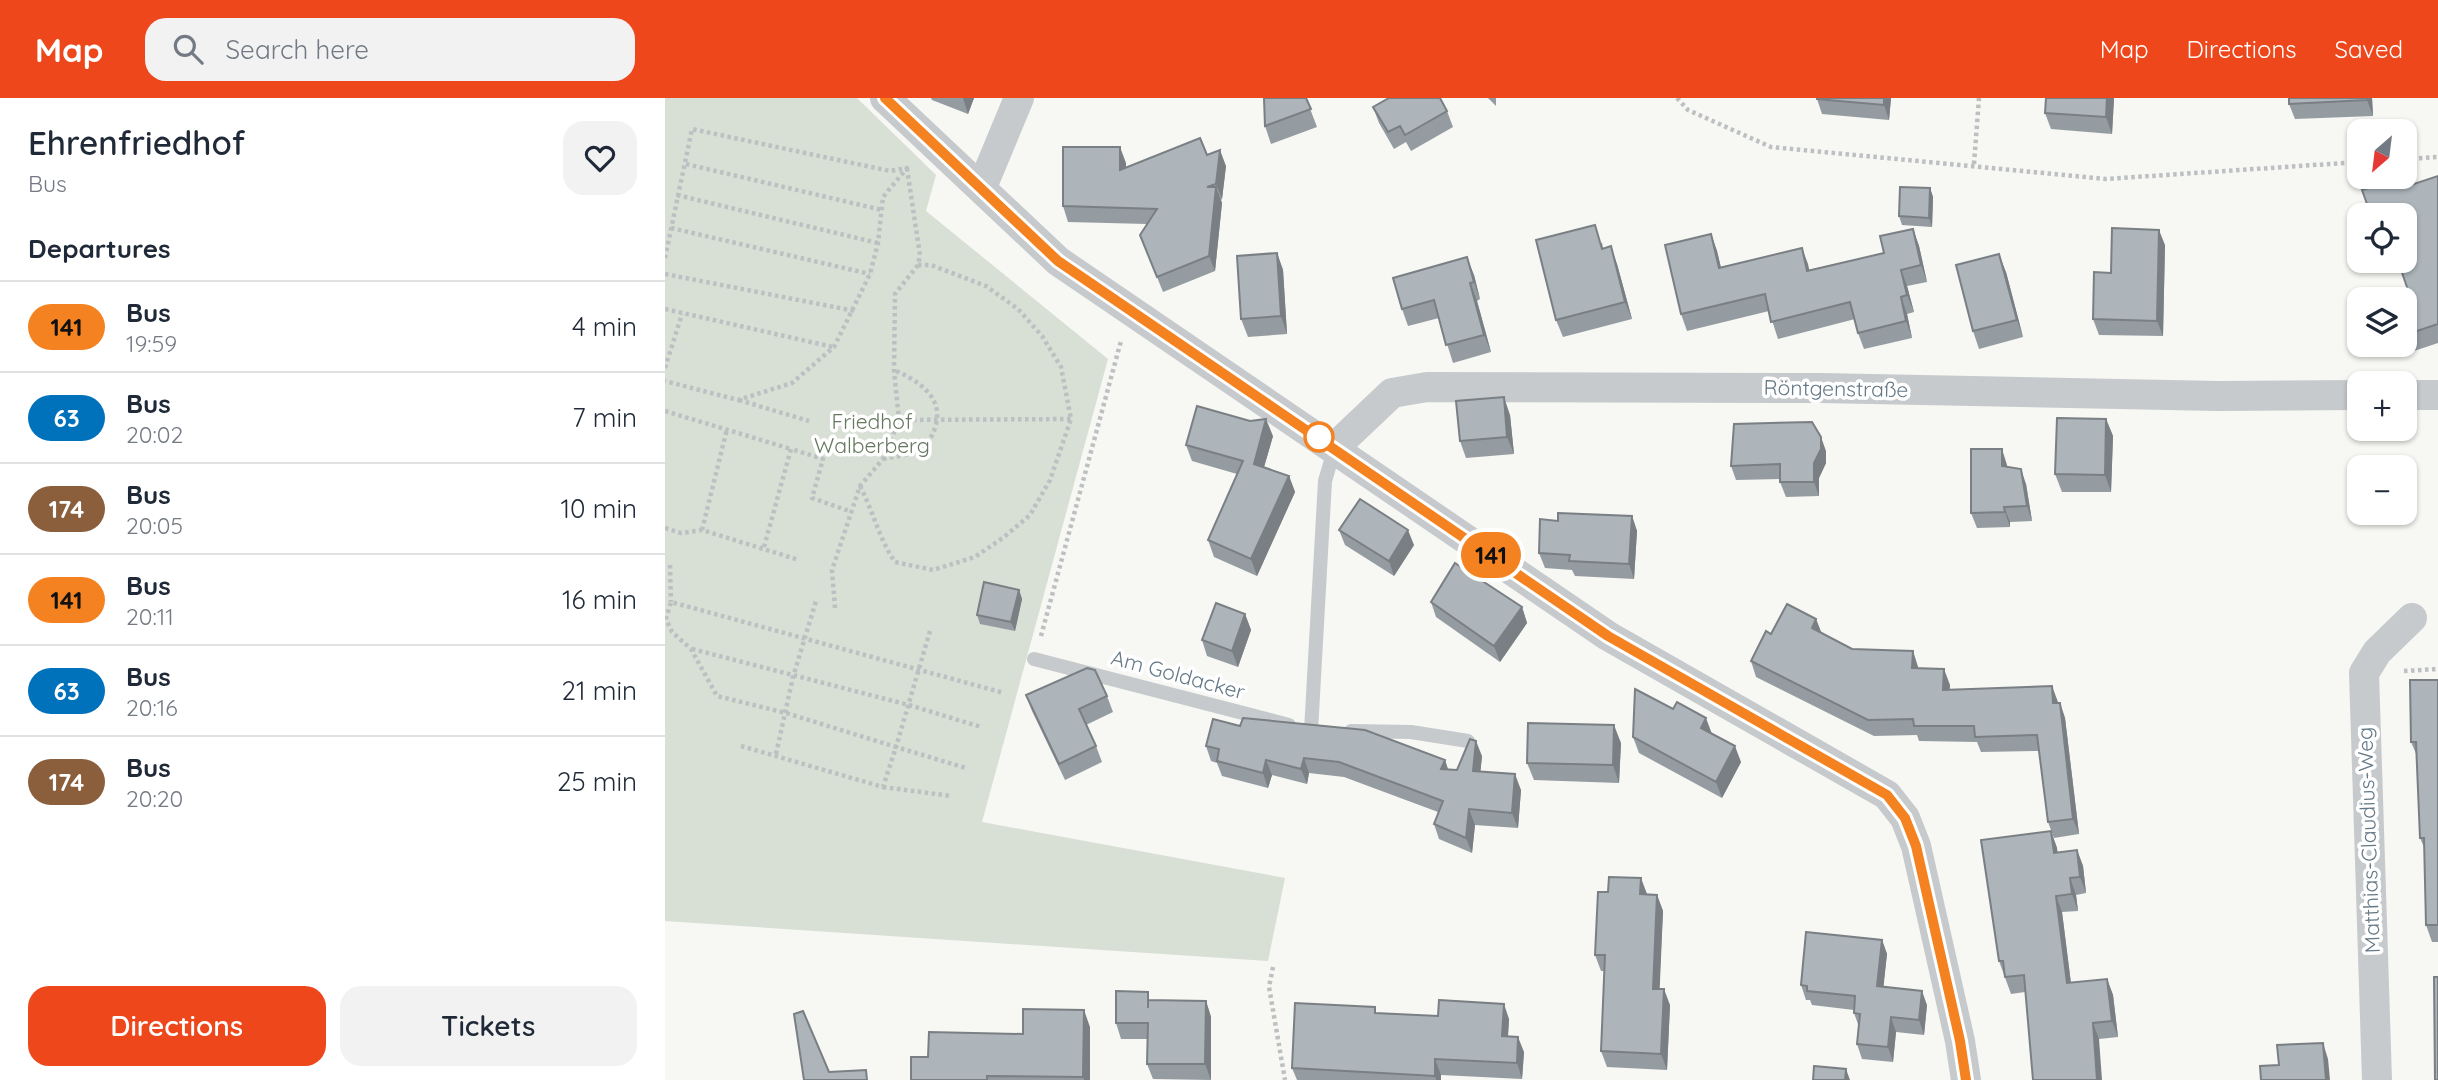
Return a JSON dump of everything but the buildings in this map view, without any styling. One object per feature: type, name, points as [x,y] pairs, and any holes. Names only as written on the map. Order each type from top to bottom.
[{"type":"street","points":[[885,98],[1058,261],[1335,447],[1608,636],[1887,795],[1905,818],[1916,846],[1960,1041],[1966,1080]]},
{"type":"street","points":[[982,187],[1019,98]]},
{"type":"street","name":"Röntgenstraße","points":[[1335,447],[1392,393],[1427,387],[1821,388],[2218,396],[2347,395]]},
{"type":"street","points":[[2417,395],[2438,395]]},
{"type":"street","name":"Matthias-Claudius-Weg","points":[[2377,1080],[2364,673],[2377,652],[2412,618]]},
{"type":"lane","points":[[1323,731],[1325,481],[1335,447]]},
{"type":"lane","name":"Am Goldacker","points":[[1034,659],[1323,731],[1411,732],[1468,741]]},
{"type":"path","points":[[1677,98],[1688,110],[1771,147],[1974,164],[2106,179],[2347,163]]},
{"type":"path","points":[[1974,164],[1979,98]]},
{"type":"path","points":[[665,258],[692,129],[890,171],[907,168]]},
{"type":"path","points":[[738,400],[792,383],[834,347],[855,311],[870,275],[878,243],[883,197],[928,140]]},
{"type":"path","points":[[2417,158],[2438,157]]},
{"type":"path","points":[[686,164],[882,211]]},
{"type":"path","points":[[835,608],[832,570],[860,486],[883,459],[899,420],[894,370],[895,294],[918,265],[920,255],[907,168]]},
{"type":"path","points":[[677,195],[878,243]]},
{"type":"path","points":[[671,228],[870,275]]},
{"type":"path","points":[[860,486],[876,518],[883,545],[895,562],[933,570],[975,557],[1030,515],[1050,480],[1072,419],[1061,367],[1042,336],[1018,309],[986,286],[930,265],[918,265]]},
{"type":"path","points":[[665,274],[855,311]]},
{"type":"path","points":[[665,309],[834,347]]},
{"type":"path","points":[[1034,659],[1129,309]]},
{"type":"path","points":[[665,368],[682,314]]},
{"type":"path","points":[[883,459],[921,452],[933,436],[938,420],[931,393],[916,379],[894,370]]},
{"type":"path","points":[[665,381],[809,421]]},
{"type":"path","points":[[665,411],[823,459],[813,498],[852,512]]},
{"type":"path","points":[[899,420],[1072,419]]},
{"type":"path","points":[[702,530],[727,429]]},
{"type":"path","points":[[764,547],[792,449]]},
{"type":"path","points":[[665,528],[681,533],[702,530],[799,559]]},
{"type":"path","points":[[670,565],[671,602],[666,619],[673,632],[691,649],[717,696],[786,713],[966,768]]},
{"type":"path","points":[[776,754],[793,677],[816,601]]},
{"type":"path","points":[[671,602],[1004,693]]},
{"type":"path","points":[[883,787],[929,631]]},
{"type":"path","points":[[691,649],[909,705],[981,727]]},
{"type":"path","points":[[741,746],[883,787],[951,796]]},
{"type":"path","points":[[1273,967],[1269,987],[1285,1080]]},
{"type":"green space","name":"Friedhof Walberberg","points":[[665,98],[857,98],[936,175],[926,211],[1108,359],[982,822],[1285,878],[1268,961],[665,921]]},
{"type":"bus line","name":"141","points":[[885,98],[1058,261],[1335,447],[1608,636],[1887,795],[1905,818],[1916,846],[1960,1041],[1966,1080]]}]
